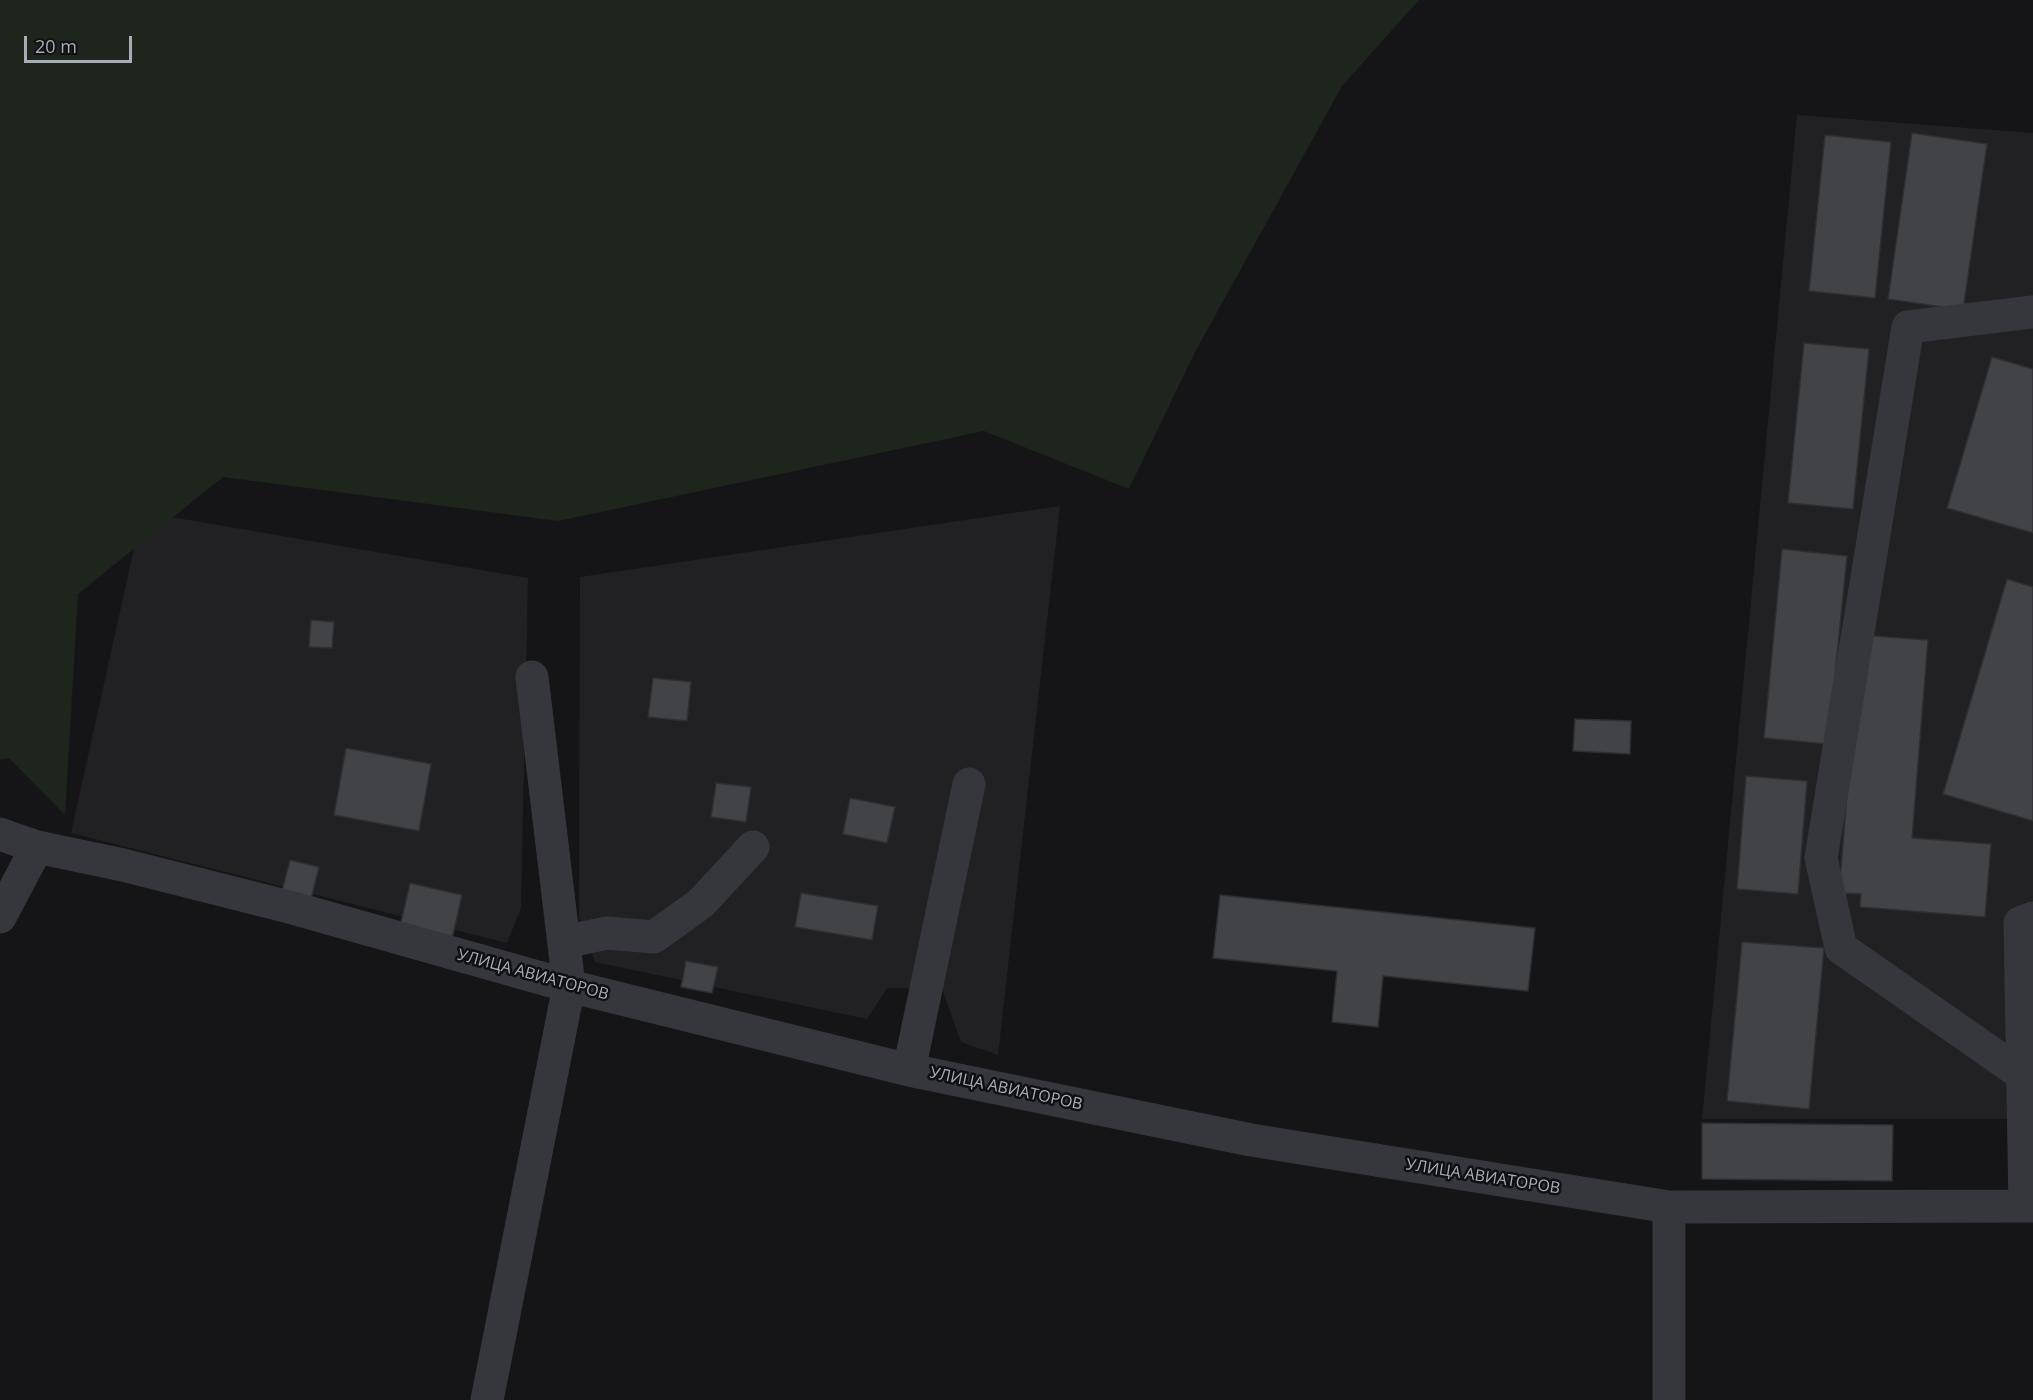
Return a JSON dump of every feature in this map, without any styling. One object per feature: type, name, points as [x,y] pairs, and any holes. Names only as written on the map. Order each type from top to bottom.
[{"type":"street","points":[[2023,1075],[1841,948],[1821,858],[1908,327],[2033,312]]},
{"type":"street","points":[[487,1400],[569,986],[532,677]]},
{"type":"street","points":[[909,1070],[969,784]]},
{"type":"street","name":"УЛИЦА АВИАТОРОВ","points":[[0,834],[37,847],[123,865],[281,906],[569,986],[909,1070],[1251,1140],[1669,1207],[2029,1206]]},
{"type":"street","points":[[0,917],[37,847]]},
{"type":"street","points":[[564,942],[607,933],[654,937],[701,903],[753,847]]},
{"type":"street","points":[[2029,1206],[2023,1075],[2020,923],[2033,918]]},
{"type":"street","points":[[1669,1207],[1669,1400]]},
{"type":"shaded area","points":[[0,0],[1419,0],[1342,86],[1194,354],[1129,489],[984,431],[558,521],[223,477],[78,594],[65,815],[9,758],[0,760]]},
{"type":"shaded area","points":[[1797,115],[2033,133],[2033,1119],[1702,1119]]},
{"type":"shaded area","points":[[1060,506],[998,1055],[961,1042],[942,989],[887,988],[867,1019],[595,962],[579,917],[580,577]]},
{"type":"shaded area","points":[[142,512],[528,578],[521,908],[507,943],[71,833]]},
{"type":"building","points":[[1912,133],[1987,144],[1963,310],[1888,299]]},
{"type":"building","points":[[1825,135],[1891,142],[1875,298],[1809,291]]},
{"type":"building","points":[[1804,343],[1869,349],[1853,509],[1788,503]]},
{"type":"building","points":[[1992,357],[2033,369],[2033,533],[1947,508]]},
{"type":"building","points":[[1782,549],[1847,556],[1828,744],[1764,738]]},
{"type":"building","points":[[2007,579],[2033,587],[2033,821],[1943,794]]},
{"type":"building","points":[[311,620],[334,622],[332,648],[309,647]]},
{"type":"building","points":[[1860,635],[1928,640],[1912,838],[1991,844],[1985,917],[1860,907],[1861,894],[1839,893]]},
{"type":"building","points":[[653,678],[691,682],[687,721],[648,717]]},
{"type":"building","points":[[1575,719],[1631,721],[1630,754],[1573,751]]},
{"type":"building","points":[[346,748],[431,764],[419,831],[334,815]]},
{"type":"building","points":[[1746,776],[1807,781],[1798,894],[1737,889]]},
{"type":"building","points":[[716,783],[751,787],[746,822],[711,817]]},
{"type":"building","points":[[850,798],[895,807],[887,843],[843,834]]},
{"type":"building","points":[[290,860],[319,867],[311,899],[282,891]]},
{"type":"building","points":[[410,883],[462,895],[452,939],[400,927]]},
{"type":"building","points":[[801,893],[878,906],[872,940],[795,927]]},
{"type":"building","points":[[1220,895],[1535,928],[1528,991],[1383,976],[1378,1027],[1332,1022],[1337,971],[1213,958]]},
{"type":"building","points":[[1742,942],[1824,948],[1809,1109],[1727,1101]]},
{"type":"building","points":[[686,961],[718,967],[712,993],[681,987]]},
{"type":"building","points":[[1702,1123],[1893,1125],[1892,1181],[1702,1179]]}]
